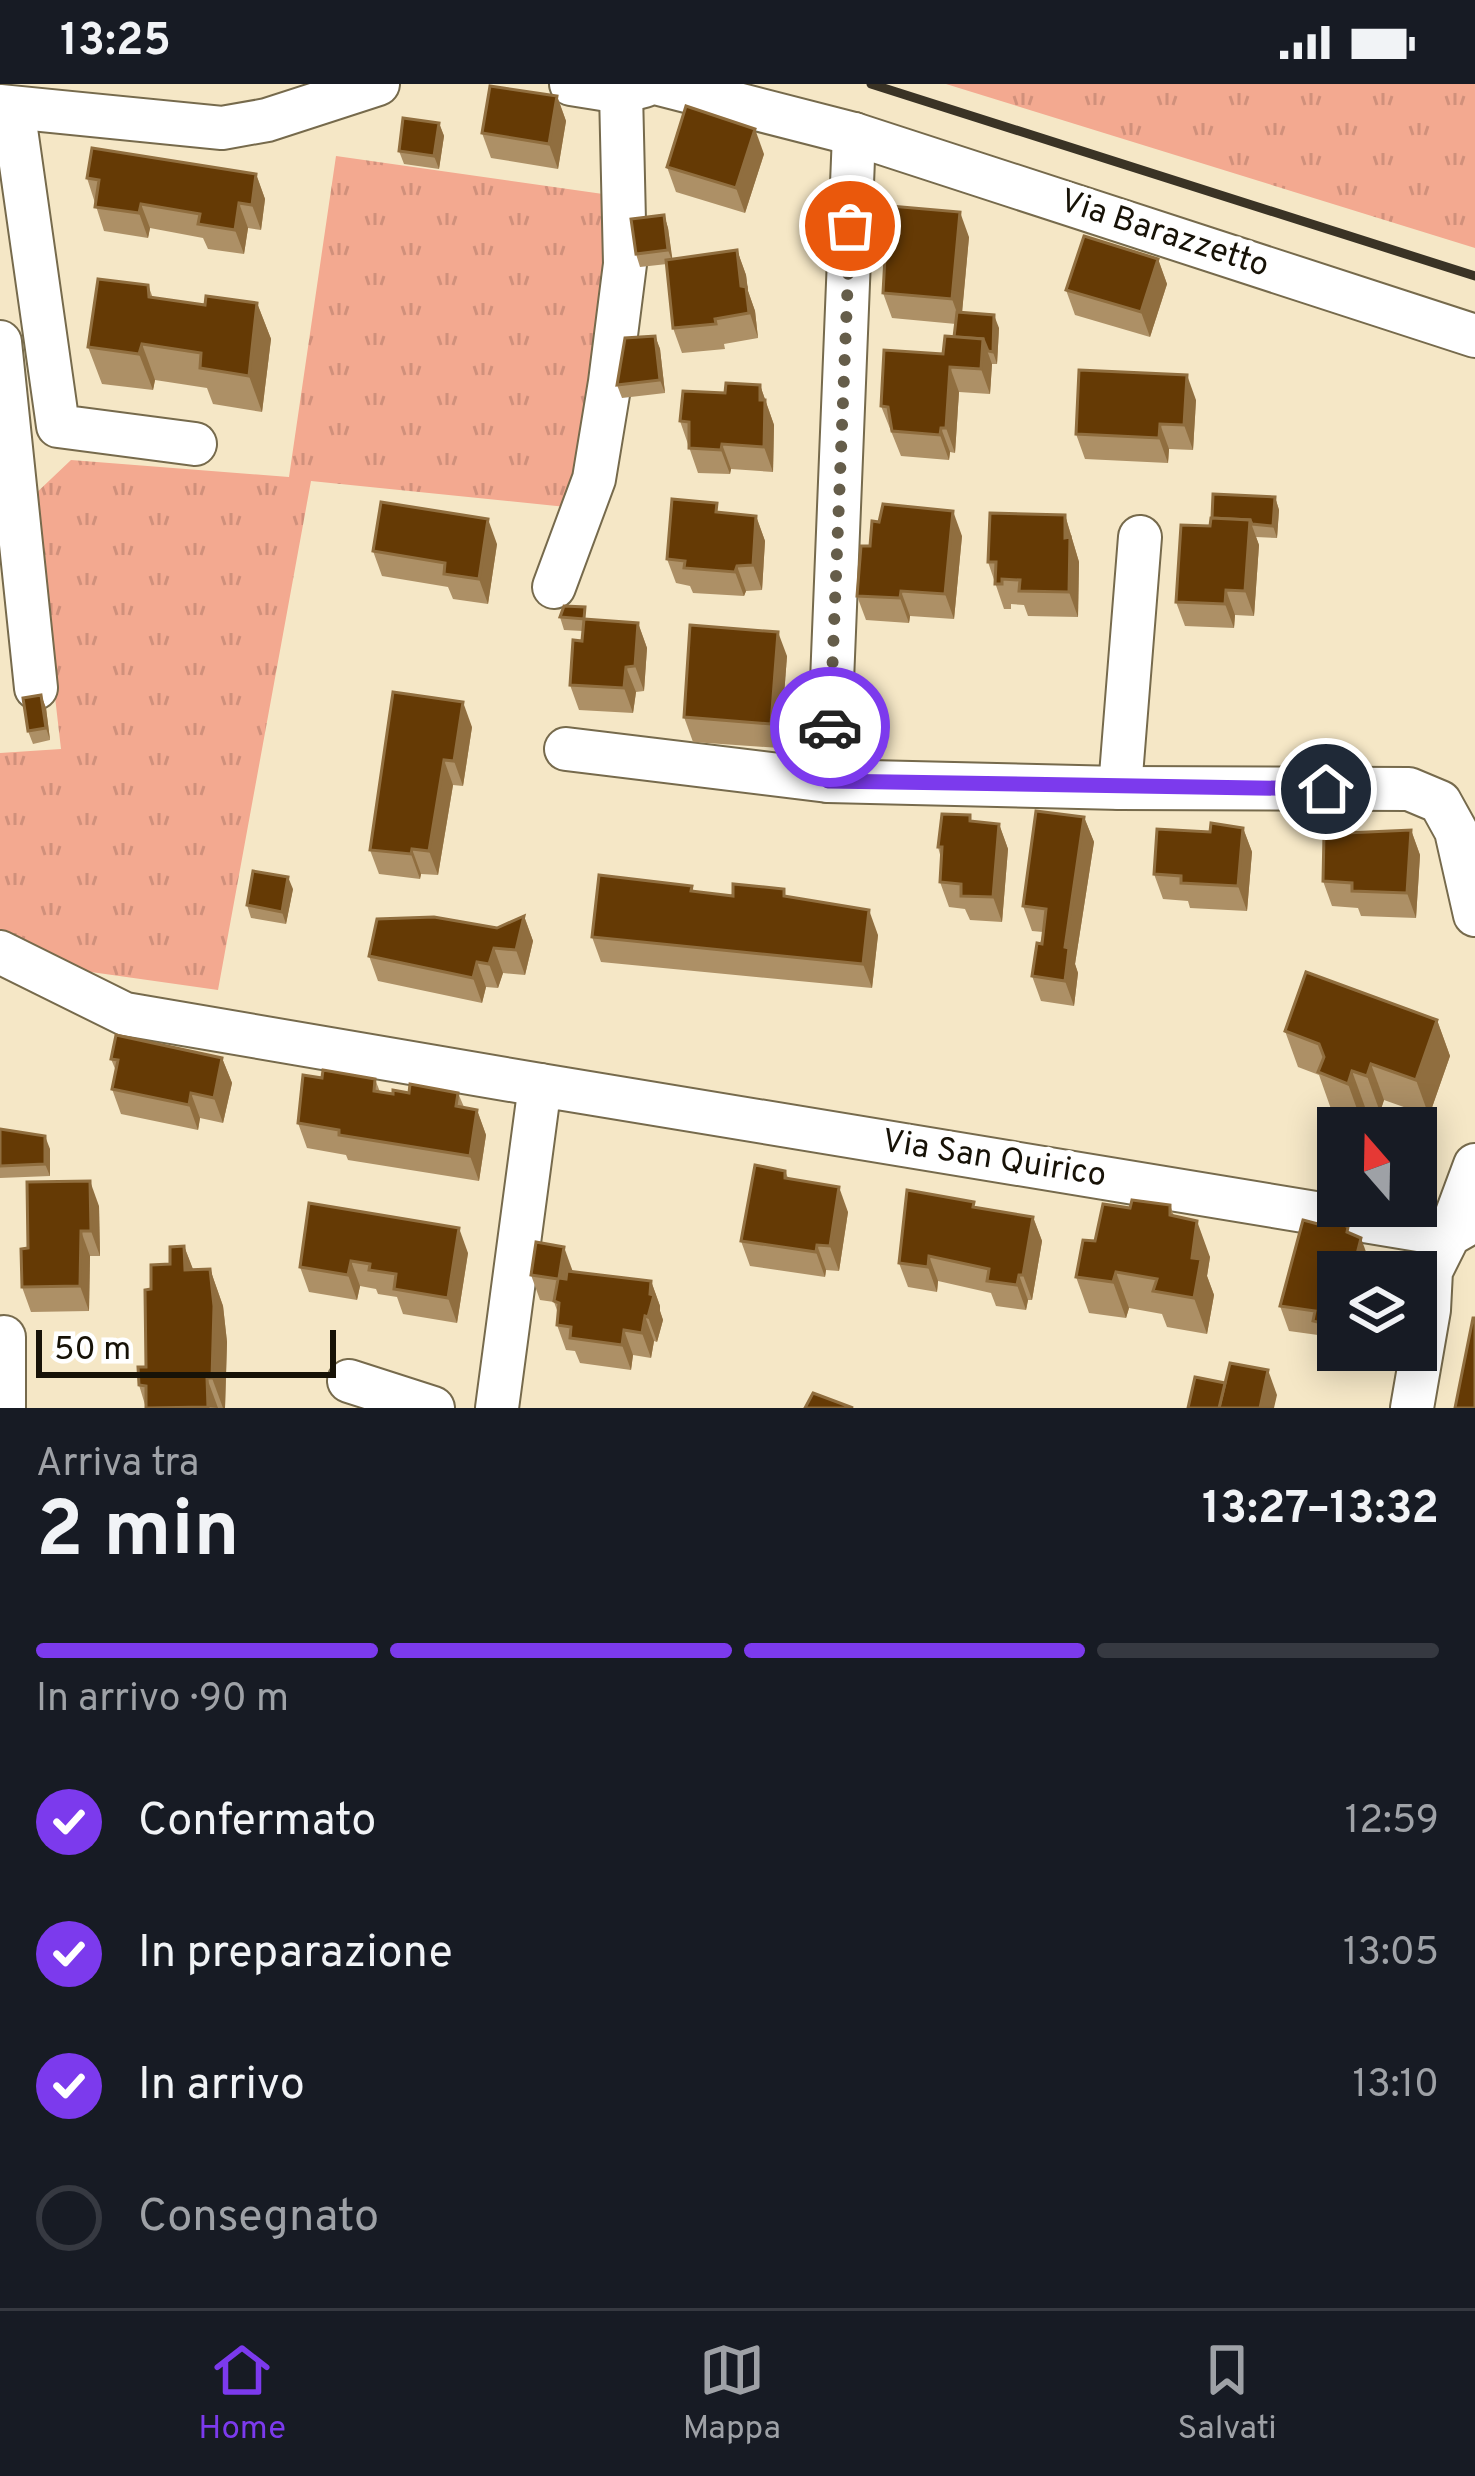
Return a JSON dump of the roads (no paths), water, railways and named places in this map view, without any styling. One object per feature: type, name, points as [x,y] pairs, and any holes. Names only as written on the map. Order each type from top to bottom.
[{"type":"street","points":[[195,444],[58,426],[7,107],[223,128],[267,120],[378,84]]},
{"type":"street","name":"Via Barazzetto","points":[[571,84],[644,87],[854,134],[1475,336]]},
{"type":"street","points":[[554,587],[594,479],[626,265],[644,87]]},
{"type":"street","points":[[828,781],[854,134]]},
{"type":"street","points":[[0,342],[36,688]]},
{"type":"street","points":[[1120,788],[1140,537]]},
{"type":"street","points":[[566,749],[828,781],[1409,790],[1440,802],[1456,831],[1475,916]]},
{"type":"street","name":"Via San Quirico","points":[[0,952],[125,1014],[1462,1228]]},
{"type":"street","points":[[497,1408],[540,1084]]},
{"type":"street","points":[[1412,1408],[1431,1271],[1462,1228],[1475,1165]]},
{"type":"street","points":[[4,1337],[4,1408]]},
{"type":"street","points":[[350,1381],[433,1408]]},
{"type":"railway","points":[[871,84],[1475,276]]}]
